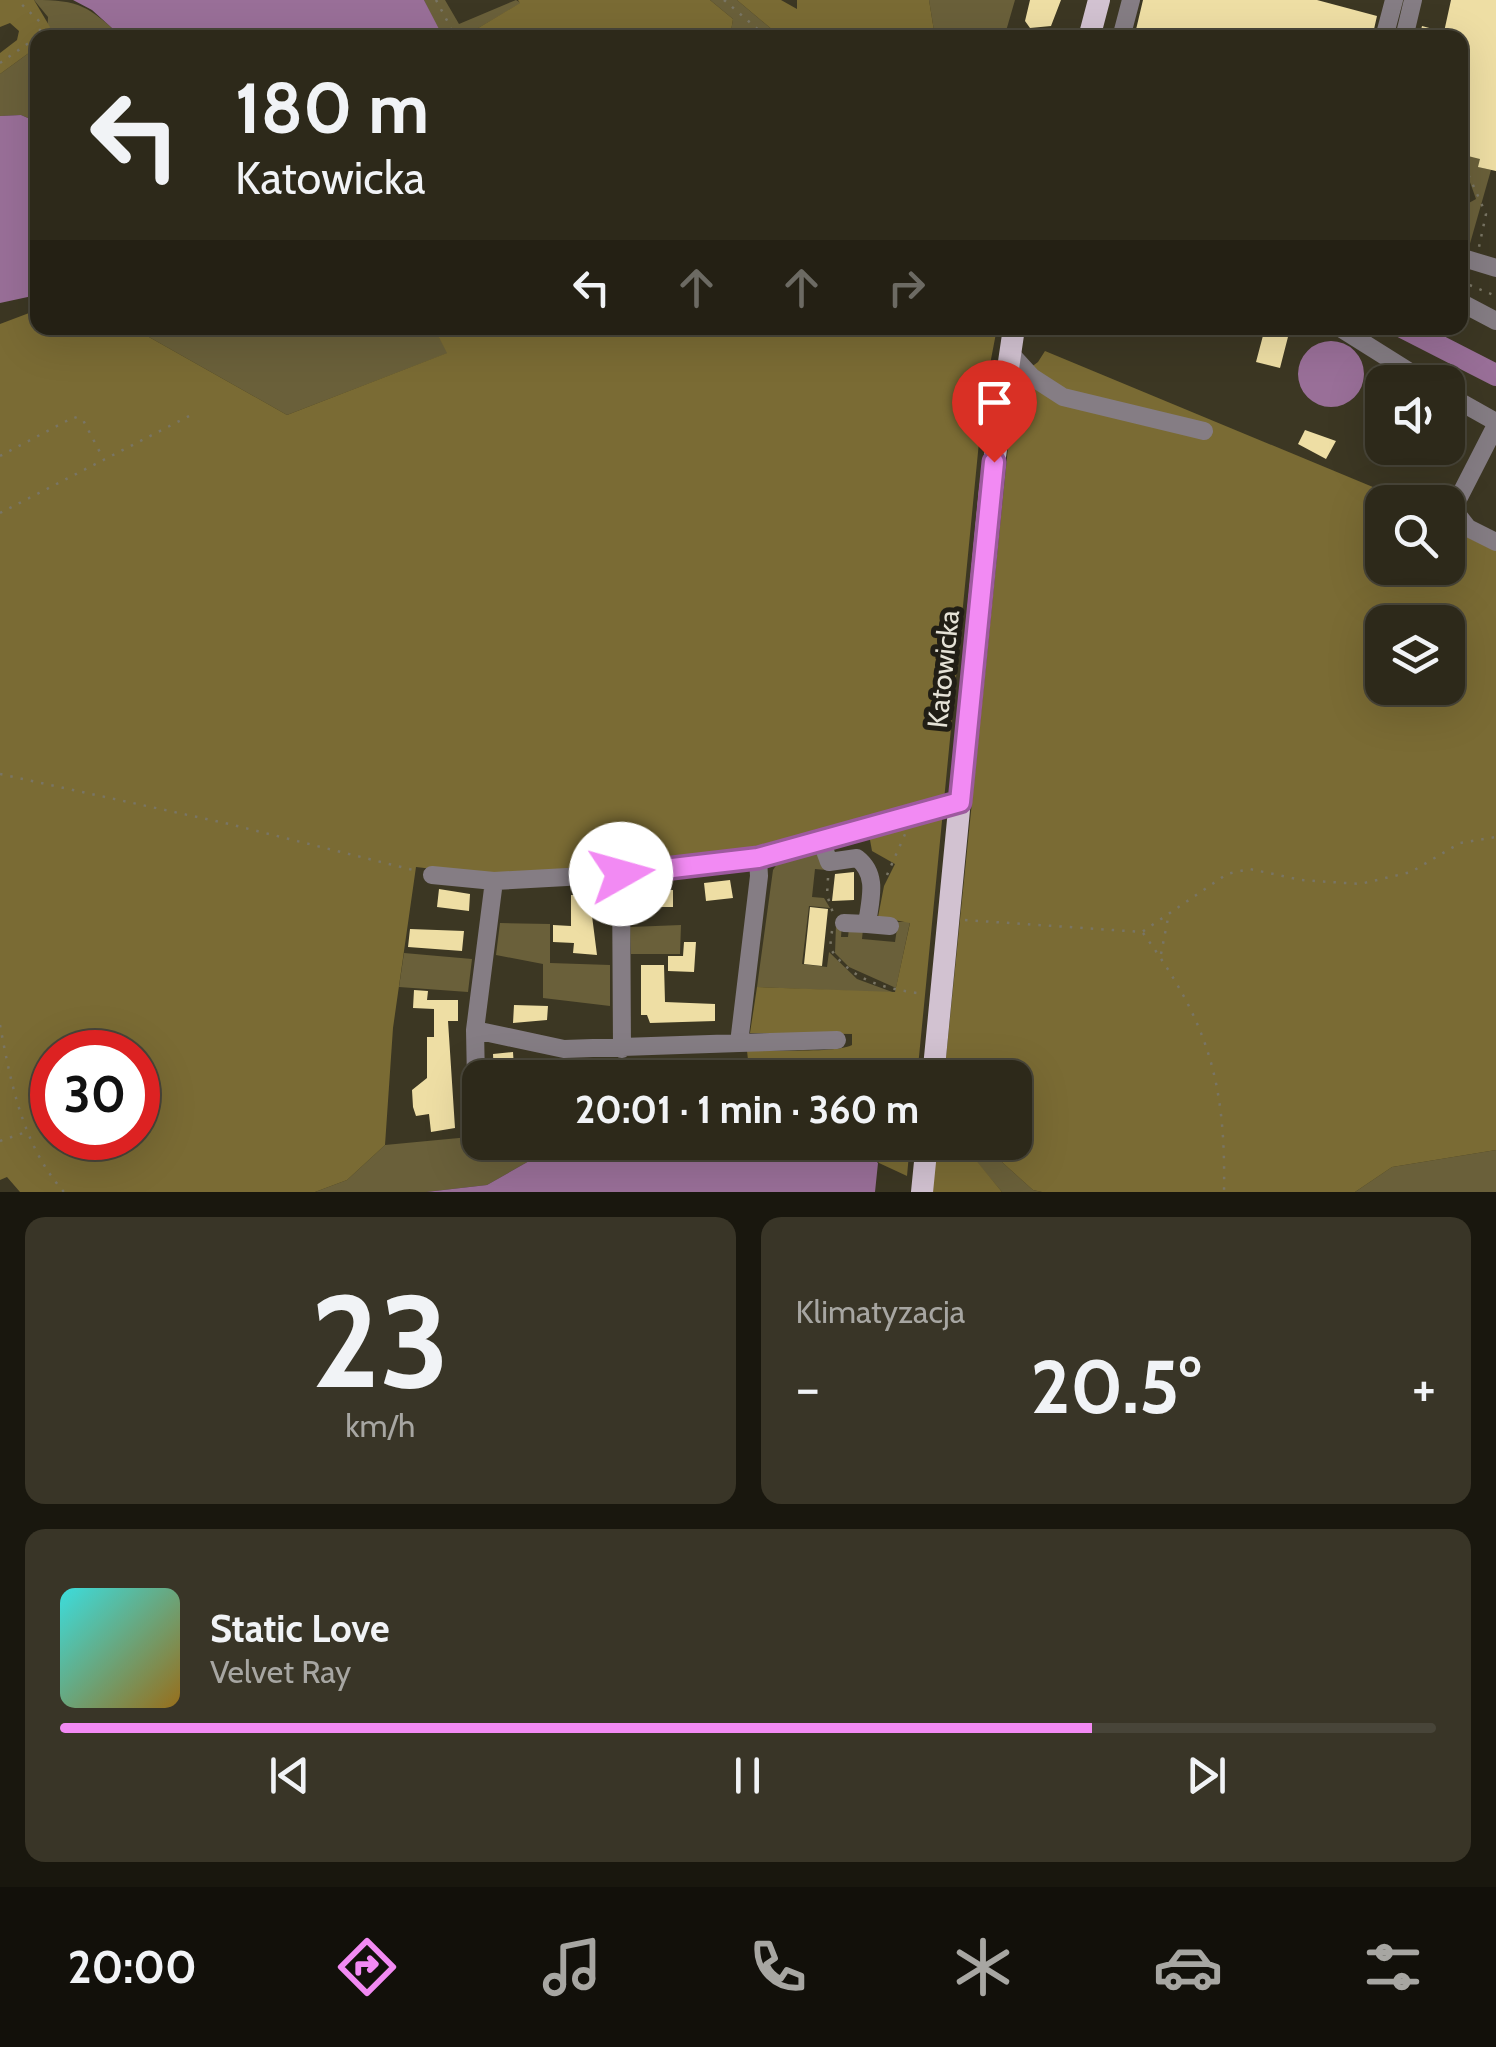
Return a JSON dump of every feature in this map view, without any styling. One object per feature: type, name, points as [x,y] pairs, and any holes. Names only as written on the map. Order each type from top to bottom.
[{"type":"main road","points":[[1091,30],[1100,0]]},
{"type":"main road","name":"Katowicka","points":[[935,1060],[994,452],[1013,335]]},
{"type":"main road","points":[[922,1192],[925,1160]]},
{"type":"street","points":[[1123,30],[1131,0]]},
{"type":"street","points":[[1386,30],[1394,0]]},
{"type":"street","points":[[1406,30],[1413,0]]},
{"type":"street","points":[[1469,255],[1496,268]]},
{"type":"street","points":[[1468,306],[1496,321]]},
{"type":"street","points":[[1351,335],[1399,365]]},
{"type":"street","points":[[1009,352],[1032,376],[1063,396],[1204,431]]},
{"type":"street","points":[[1465,405],[1496,424],[1453,509],[1468,528],[1496,542]]},
{"type":"street","points":[[432,875],[494,881],[621,874],[758,858],[960,802]]},
{"type":"street","points":[[822,840],[828,862],[857,858],[871,872],[868,924]]},
{"type":"street","points":[[740,1043],[758,858]]},
{"type":"street","points":[[621,874],[622,1049]]},
{"type":"street","points":[[476,1060],[475,1030],[494,881]]},
{"type":"street","points":[[844,922],[890,926]]},
{"type":"street","points":[[475,1030],[535,1046],[622,1049],[837,1040]]},
{"type":"path","points":[[17,0],[40,22],[40,30]]},
{"type":"path","points":[[436,0],[451,28]]},
{"type":"path","points":[[724,0],[759,30]]},
{"type":"path","points":[[0,63],[30,42]]},
{"type":"path","points":[[1468,174],[1486,214],[1469,255]]},
{"type":"path","points":[[1468,284],[1496,296]]},
{"type":"path","points":[[0,513],[193,414]]},
{"type":"path","points":[[0,456],[74,416],[83,420],[103,459]]},
{"type":"path","points":[[0,774],[229,824],[432,875]]},
{"type":"path","points":[[882,884],[909,822]]},
{"type":"path","points":[[949,918],[1142,932],[1227,874],[1250,870],[1301,880],[1360,884],[1411,872],[1460,843],[1496,837]]},
{"type":"path","points":[[828,862],[826,895],[834,917],[830,948],[837,960],[856,976],[887,988],[930,995]]},
{"type":"path","points":[[1160,956],[1169,912]]},
{"type":"path","points":[[1142,932],[1184,988],[1207,1045],[1222,1106],[1224,1192]]},
{"type":"path","points":[[0,1025],[9,1077],[28,1132],[64,1192]]},
{"type":"path","points":[[0,1141],[28,1132]]},
{"type":"shaded area","points":[[0,0],[34,0],[50,27],[30,30],[30,52],[0,74],[0,53],[17,40],[19,31],[10,23],[0,27]]},
{"type":"shaded area","points":[[34,0],[62,1],[82,7],[114,30],[47,30],[48,17]]},
{"type":"shaded area","points":[[73,0],[424,0],[439,30],[114,30],[92,10]]},
{"type":"shaded area","points":[[424,0],[445,0],[459,24],[516,0],[521,3],[475,30],[439,30]]},
{"type":"shaded area","points":[[518,0],[710,0],[733,19],[731,30],[475,30],[520,3]]},
{"type":"shaded area","points":[[710,0],[737,0],[773,30],[731,30],[733,19]]},
{"type":"shaded area","points":[[737,0],[781,0],[797,9],[797,0],[929,0],[934,30],[773,30]]},
{"type":"shaded area","points":[[929,0],[1015,0],[1006,30],[934,30]]},
{"type":"shaded area","points":[[30,52],[30,119],[21,115],[0,116],[0,74]]},
{"type":"shaded area","points":[[21,115],[30,119],[30,297],[0,303],[0,116]]},
{"type":"shaded area","points":[[1468,156],[1481,158],[1479,167],[1491,170],[1469,247],[1468,203],[1476,199],[1468,176]]},
{"type":"shaded area","points":[[30,313],[30,335],[145,335],[287,415],[447,353],[438,335],[996,335],[983,401],[919,1060],[748,1060],[747,1051],[819,1050],[852,1045],[852,1034],[750,1033],[757,987],[895,992],[910,923],[878,917],[884,886],[895,864],[872,851],[867,823],[756,849],[643,867],[530,874],[416,867],[393,1028],[385,1145],[347,1180],[315,1192],[20,1192],[7,1177],[0,1180],[0,324]]},
{"type":"shaded area","points":[[145,335],[438,335],[448,353],[287,415]]},
{"type":"shaded area","points":[[1331,341],[1354,351],[1364,374],[1354,397],[1331,407],[1308,397],[1298,374],[1308,351]]},
{"type":"shaded area","points":[[1045,351],[1368,485],[1365,485],[1365,585],[1465,585],[1465,530],[1496,545],[1496,1150],[1392,1167],[1355,1192],[1042,1192],[1033,1190],[1000,1160],[1032,1160],[1032,1060],[946,1060],[1015,379],[1038,362]]},
{"type":"shaded area","points":[[818,851],[826,870],[815,869],[812,897],[824,898],[830,908],[809,906],[802,964],[827,967],[829,952],[857,979],[895,993],[757,987],[773,870],[777,864]]},
{"type":"shaded area","points":[[898,922],[910,922],[896,988],[849,967],[835,953],[836,925],[842,924],[841,937],[848,937],[849,928],[863,929],[862,939],[895,942]]},
{"type":"shaded area","points":[[500,923],[550,924],[550,963],[610,965],[610,1006],[543,998],[543,964],[496,955]]},
{"type":"shaded area","points":[[681,925],[680,954],[631,954],[630,927]]},
{"type":"shaded area","points":[[404,953],[472,959],[468,992],[399,987]]},
{"type":"shaded area","points":[[462,1138],[462,1160],[531,1160],[487,1185],[426,1192],[315,1192],[347,1180],[385,1145]]},
{"type":"shaded area","points":[[1496,1150],[1496,1192],[1355,1192],[1392,1167]]},
{"type":"shaded area","points":[[531,1160],[878,1163],[875,1192],[426,1192],[487,1185]]},
{"type":"shaded area","points":[[877,1160],[908,1160],[907,1176]]},
{"type":"shaded area","points":[[935,1160],[976,1160],[1002,1192],[932,1192]]},
{"type":"shaded area","points":[[975,1160],[1000,1160],[1033,1190],[1042,1192],[1002,1192]]},
{"type":"building","points":[[1030,0],[1061,0],[1051,26],[1030,28],[1025,21]]},
{"type":"building","points":[[1143,0],[1317,0],[1377,16],[1374,30],[1136,30]]},
{"type":"building","points":[[1451,0],[1496,0],[1496,171],[1478,167],[1480,159],[1468,156],[1468,30],[1444,30]]},
{"type":"building","points":[[1263,335],[1288,335],[1280,368],[1256,362]]},
{"type":"building","points":[[1305,430],[1336,441],[1326,459],[1298,444]]},
{"type":"building","points":[[854,872],[854,900],[832,901],[835,874]]},
{"type":"building","points":[[730,880],[733,898],[706,901],[704,883]]},
{"type":"building","points":[[439,889],[470,894],[469,911],[437,907]]},
{"type":"building","points":[[673,890],[673,907],[640,907],[640,893]]},
{"type":"building","points":[[571,895],[598,895],[598,908],[591,908],[597,955],[573,953],[574,943],[553,942],[553,925],[571,926]]},
{"type":"building","points":[[810,907],[828,909],[822,966],[804,964]]},
{"type":"building","points":[[410,929],[464,931],[462,951],[408,947]]},
{"type":"building","points":[[684,942],[696,942],[694,972],[668,971],[668,956],[683,956]]},
{"type":"building","points":[[641,965],[664,965],[665,1002],[715,1004],[715,1021],[650,1023],[647,1015],[641,1015]]},
{"type":"building","points":[[414,990],[428,991],[427,1000],[458,1000],[458,1021],[448,1021],[455,1128],[431,1132],[429,1114],[416,1116],[413,1107],[412,1090],[427,1078],[427,1037],[434,1037],[434,1009],[413,1008]]},
{"type":"building","points":[[514,1005],[548,1006],[547,1020],[513,1023]]},
{"type":"building","points":[[513,1052],[514,1060],[493,1060],[493,1054]]},
{"type":"waterway","points":[[1418,335],[1496,375]]},
{"type":"route","points":[[621,874],[758,858],[960,802],[994,462]]}]
